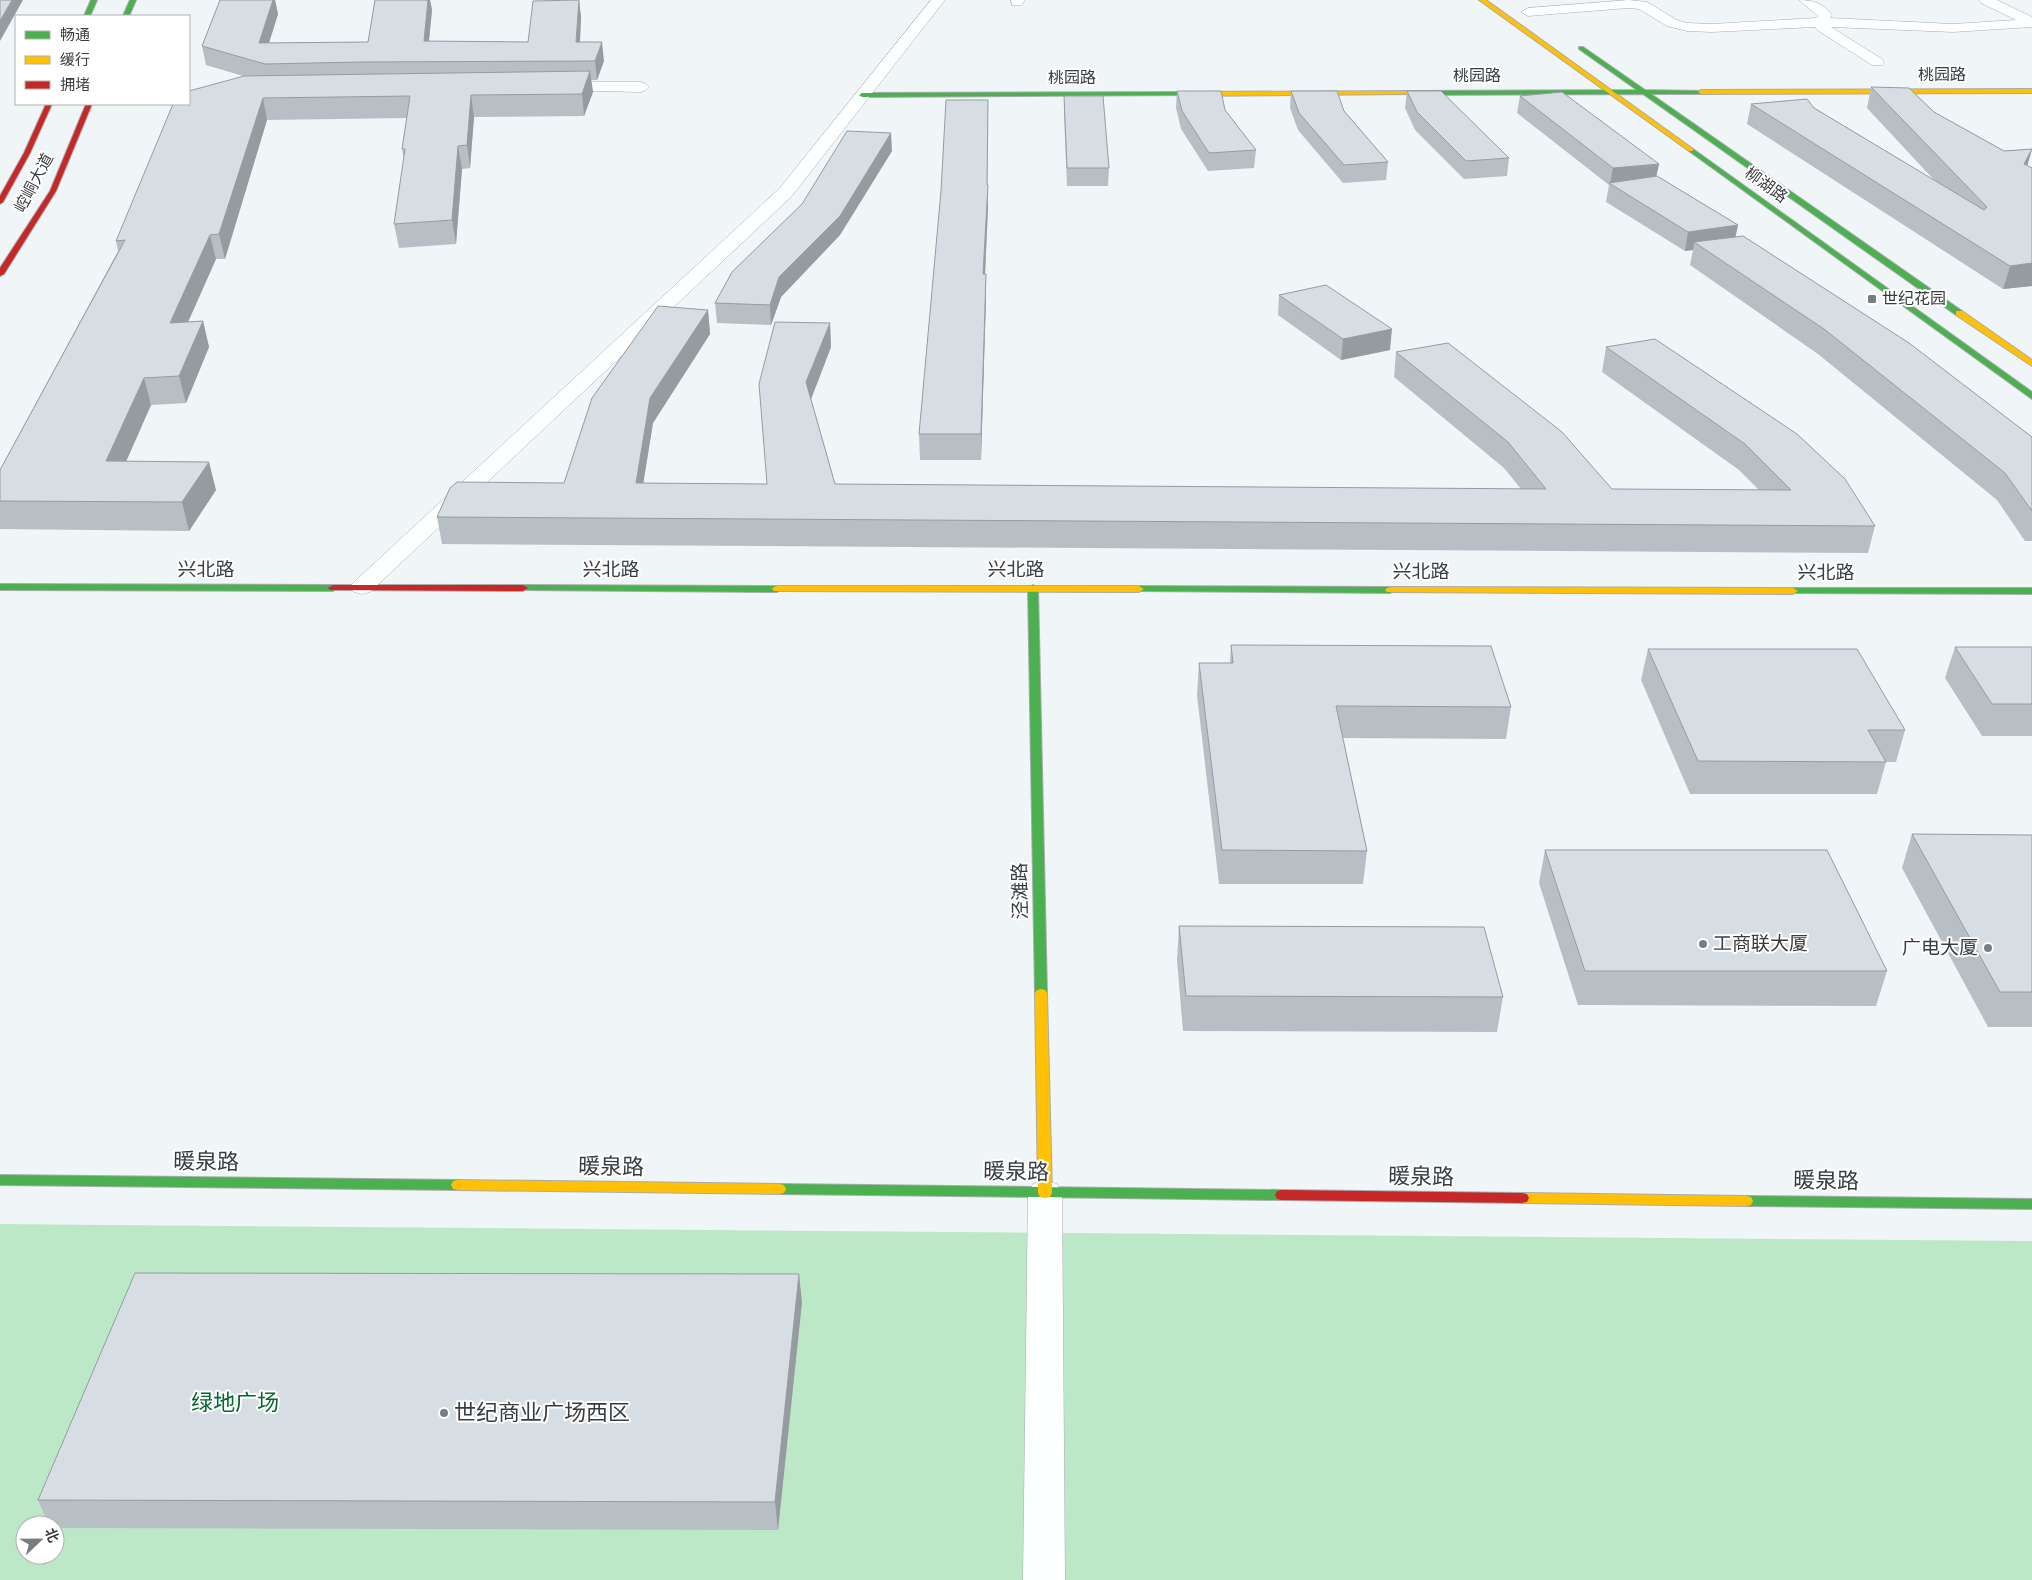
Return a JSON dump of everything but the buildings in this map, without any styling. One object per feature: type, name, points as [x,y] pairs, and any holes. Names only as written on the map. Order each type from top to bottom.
[{"type":"street","points":[[87,15],[94,0]]},
{"type":"street","points":[[126,15],[133,0]]},
{"type":"street","points":[[362,587],[785,193],[938,0]]},
{"type":"street","name":"柳湖路","points":[[1482,0],[2032,396]]},
{"type":"street","points":[[1523,8],[1570,0]]},
{"type":"street","points":[[1806,0],[1825,15],[1822,27],[1877,62]]},
{"type":"street","points":[[1986,0],[2032,23]]},
{"type":"street","points":[[1523,8],[1642,5],[1672,23],[1687,27],[1712,28],[1822,22],[1953,28],[2032,23]]},
{"type":"street","points":[[1523,8],[1545,23]]},
{"type":"street","name":"柳湖路","points":[[1569,40],[2032,364]]},
{"type":"street","points":[[542,87],[641,87]]},
{"type":"street","name":"桃园路","points":[[862,95],[2032,91]]},
{"type":"street","name":"崆峒大道","points":[[0,202],[27,153],[49,105]]},
{"type":"street","name":"崆峒大道","points":[[0,274],[53,191],[89,105]]},
{"type":"street","name":"兴北路","points":[[0,587],[2032,591]]},
{"type":"street","name":"泾滩路","points":[[1033,588],[1045,1193]]},
{"type":"street","name":"暖泉路","points":[[0,1180],[2032,1204]]},
{"type":"street","points":[[1044,1580],[1045,1193]]},
{"type":"green space","name":"绿地广场","points":[[0,1224],[2032,1241],[2032,1580],[0,1580]]},
{"type":"traffic: fast","points":[[87,15],[94,0]]},
{"type":"traffic: fast","points":[[126,15],[133,0]]},
{"type":"traffic: fast","points":[[1581,48],[1959,313]]},
{"type":"traffic: fast","points":[[1410,93],[1701,92]]},
{"type":"traffic: fast","points":[[862,95],[1188,94]]},
{"type":"traffic: fast","points":[[1691,150],[2032,396]]},
{"type":"traffic: fast","points":[[0,587],[333,588]]},
{"type":"traffic: fast","points":[[523,588],[777,589]]},
{"type":"traffic: fast","points":[[1033,588],[1041,993]]},
{"type":"traffic: fast","points":[[1139,589],[1390,590]]},
{"type":"traffic: fast","points":[[1793,591],[2032,591]]},
{"type":"traffic: fast","points":[[0,1180],[458,1185]]},
{"type":"traffic: fast","points":[[779,1189],[1282,1195]]},
{"type":"traffic: fast","points":[[1746,1201],[2032,1204]]},
{"type":"traffic: slow","points":[[1482,0],[1691,150]]},
{"type":"traffic: slow","points":[[1701,92],[2032,91]]},
{"type":"traffic: slow","points":[[1188,94],[1410,93]]},
{"type":"traffic: slow","points":[[1959,313],[2032,364]]},
{"type":"traffic: slow","points":[[777,589],[1139,589]]},
{"type":"traffic: slow","points":[[1390,590],[1793,591]]},
{"type":"traffic: slow","points":[[1041,993],[1045,1193]]},
{"type":"traffic: slow","points":[[458,1185],[779,1189]]},
{"type":"traffic: slow","points":[[1522,1198],[1746,1201]]},
{"type":"traffic: jam","points":[[0,202],[27,153],[49,105]]},
{"type":"traffic: jam","points":[[0,274],[53,191],[89,105]]},
{"type":"traffic: jam","points":[[333,588],[523,588]]},
{"type":"traffic: jam","points":[[1282,1195],[1522,1198]]},
{"type":"place","name":"世纪花园","points":[[1872,299]]},
{"type":"place","name":"工商联大厦","points":[[1703,944]]},
{"type":"place","name":"广电大厦","points":[[1988,948]]},
{"type":"place","name":"世纪商业广场西区","points":[[444,1413]]}]
